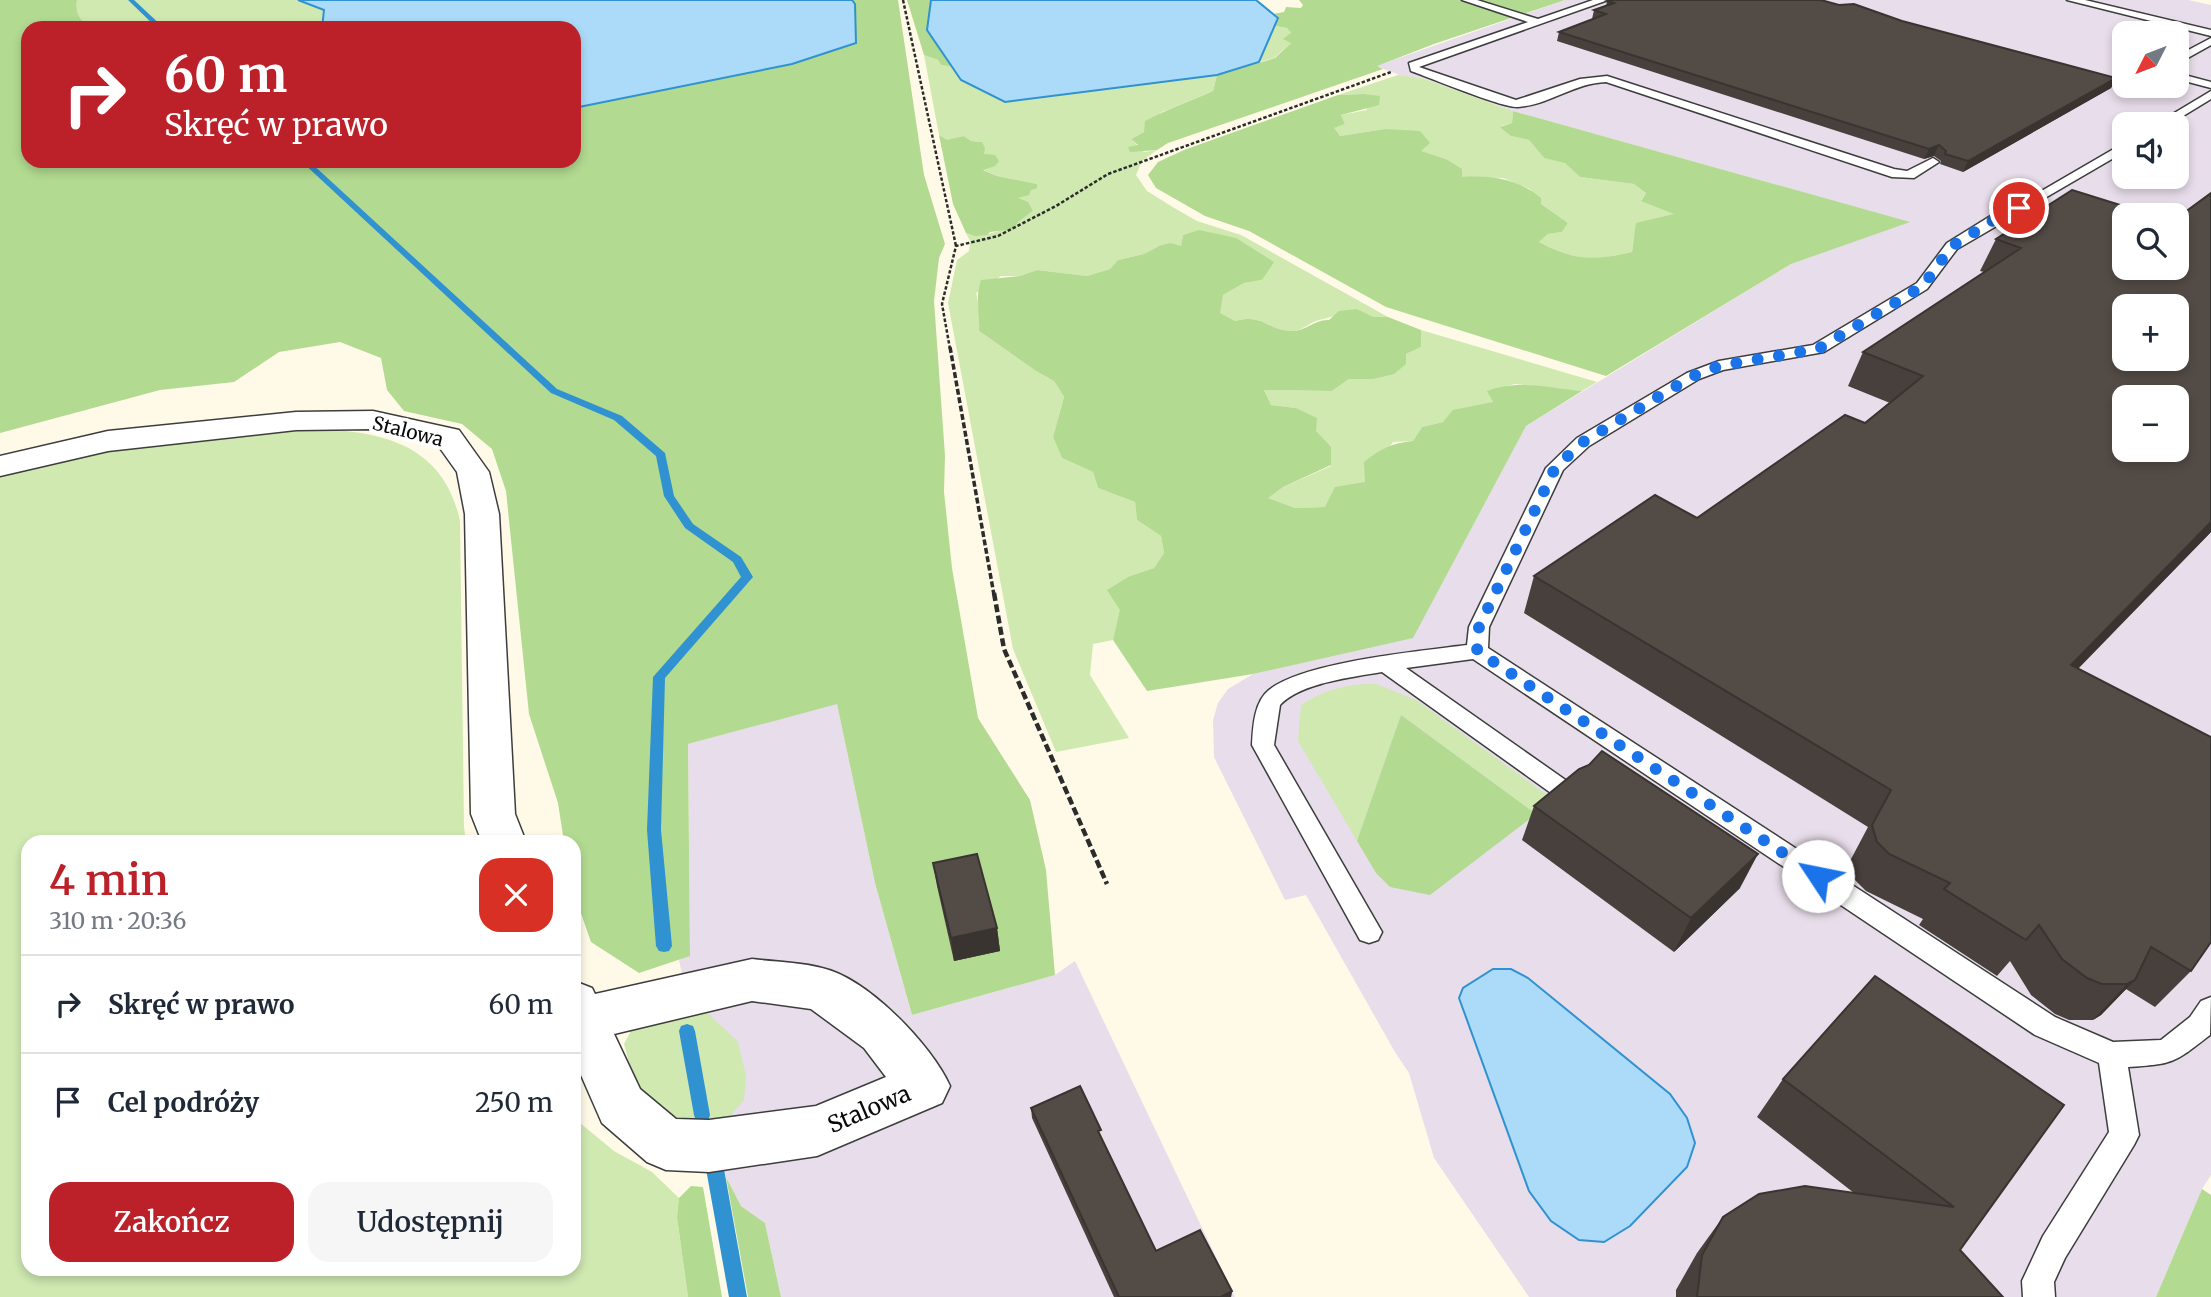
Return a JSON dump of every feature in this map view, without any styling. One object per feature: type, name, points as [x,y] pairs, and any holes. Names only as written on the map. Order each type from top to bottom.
[{"type":"street","name":"Stalowa","points":[[0,466],[108,441],[296,421],[373,420],[448,437],[473,472],[482,514],[493,814],[501,835]]},
{"type":"street","name":"Stalowa","points":[[581,1011],[752,980],[822,989],[882,1032],[924,1086],[817,1131],[709,1146],[666,1144],[621,1106],[581,1016]]},
{"type":"lane","points":[[1466,0],[1538,22]]},
{"type":"lane","points":[[1603,0],[1413,65],[1415,69],[1515,104],[1527,103],[1594,78],[1607,79],[1892,173],[1909,175],[1933,162]]},
{"type":"lane","points":[[2071,0],[2211,33]]},
{"type":"lane","points":[[2189,54],[2211,41]]},
{"type":"lane","points":[[2189,79],[2211,85]]},
{"type":"lane","points":[[2182,112],[2211,94]]},
{"type":"lane","points":[[1477,651],[1479,627],[1555,468],[1583,442],[1693,376],[1719,366],[1818,349],[1923,286],[1952,246],[2112,154]]},
{"type":"lane","points":[[1369,932],[1263,746],[1266,715],[1276,695],[1300,683],[1387,665],[1477,651],[2045,1026],[2112,1055],[2166,1052],[2200,1026],[2211,1009]]},
{"type":"lane","points":[[1387,665],[1566,792]]},
{"type":"lane","points":[[2039,1297],[2038,1281],[2054,1247],[2124,1135],[2112,1055]]},
{"type":"path","points":[[904,0],[956,246],[942,304],[1004,649],[1107,884]]},
{"type":"path","points":[[956,246],[998,236],[1056,206],[1108,174],[1413,65]]},
{"type":"shaded area","points":[[1565,0],[2188,0],[2211,5],[2211,1175],[2202,1189],[2156,1297],[1529,1297],[1434,1158],[1409,1073],[1306,895],[1285,900],[1214,757],[1213,720],[1218,703],[1228,689],[1253,674],[1413,637],[1526,426],[1791,264],[1908,222],[1513,111],[1422,78],[1402,76],[1376,66]]},
{"type":"shaded area","points":[[837,703],[875,883],[912,1015],[1055,975],[1075,961],[1235,1297],[781,1297],[765,1223],[741,1206],[726,1177],[679,960],[690,955],[688,744]]},
{"type":"green space","points":[[0,0],[77,0],[77,9],[82,21],[21,21],[21,168],[581,168],[581,107],[792,64],[855,43],[855,5],[852,0],[898,0],[924,175],[945,244],[939,258],[934,301],[945,456],[944,492],[952,568],[978,718],[1030,800],[1046,870],[1055,975],[912,1015],[875,883],[837,704],[688,744],[690,956],[639,973],[591,942],[581,913],[581,835],[563,835],[558,803],[529,714],[506,491],[492,449],[462,424],[404,411],[387,390],[381,358],[340,342],[279,352],[234,382],[160,390],[0,433]]},
{"type":"green space","points":[[77,0],[298,0],[324,10],[323,21],[82,21],[77,9]]},
{"type":"green space","points":[[907,0],[931,0],[927,30],[953,67],[941,65],[938,60],[924,55]]},
{"type":"green space","points":[[1299,0],[1565,0],[1434,44],[1377,66],[1383,69],[1168,143],[1157,150],[1130,152],[1128,147],[1138,145],[1131,139],[1144,132],[1145,121],[1213,91],[1217,75],[1275,58],[1291,43],[1283,39],[1291,33],[1287,28],[1275,26],[1278,18],[1273,14],[1284,12],[1286,7],[1301,8],[1303,5]]},
{"type":"green space","points":[[1275,26],[1287,28],[1291,33],[1291,43],[1274,58],[1259,62]]},
{"type":"green space","points":[[924,55],[938,60],[941,65],[953,67],[961,80],[1005,102],[1217,75],[1213,91],[1162,112],[1144,132],[1131,139],[1144,152],[1157,150],[1142,161],[1136,175],[1147,191],[1197,221],[1241,235],[1388,317],[1374,317],[1357,309],[1316,321],[1294,331],[1278,329],[1254,319],[1235,321],[1219,313],[1223,295],[1244,283],[1262,280],[1267,271],[1229,241],[1209,233],[1183,235],[1181,246],[1159,246],[1144,254],[1118,260],[1110,269],[1087,276],[1037,270],[1020,276],[1001,276],[976,293],[980,312],[979,331],[1054,381],[1064,397],[1053,437],[1062,458],[1093,472],[1098,488],[1135,502],[1137,520],[1161,536],[1164,553],[1154,568],[1130,576],[1113,640],[1093,644],[1090,675],[1129,738],[1056,752],[1013,649],[948,303],[957,260],[969,251],[970,241],[966,233],[992,233],[1026,216],[1033,211],[1017,198],[1037,184],[997,176],[982,169],[982,142],[971,141],[964,136],[947,141],[939,135]]},
{"type":"green space","points":[[1398,75],[1422,78],[1513,111],[1512,123],[1501,126],[1511,136],[1529,140],[1544,158],[1565,162],[1580,177],[1634,184],[1646,193],[1641,200],[1675,214],[1634,238],[1632,252],[1584,258],[1539,242],[1548,234],[1562,232],[1568,223],[1541,204],[1530,189],[1503,178],[1462,177],[1446,159],[1420,151],[1385,129],[1340,136],[1333,128],[1345,124],[1341,115],[1367,110],[1363,94],[1338,95]]},
{"type":"green space","points":[[1338,95],[1380,96],[1379,105],[1341,115],[1345,124],[1334,128],[1340,136],[1385,129],[1420,131],[1430,143],[1421,151],[1446,159],[1462,169],[1462,177],[1514,182],[1541,198],[1541,204],[1568,223],[1562,232],[1548,234],[1539,242],[1574,256],[1594,258],[1632,252],[1636,223],[1674,214],[1641,201],[1646,193],[1634,184],[1580,177],[1565,163],[1544,158],[1529,140],[1511,136],[1500,127],[1512,123],[1513,111],[1910,222],[1791,264],[1606,376],[1386,307],[1249,231],[1205,216],[1156,188],[1148,175],[1158,162],[1184,150]]},
{"type":"green space","points":[[939,135],[947,140],[964,136],[971,141],[982,142],[984,154],[995,155],[999,161],[995,166],[983,170],[997,176],[1037,184],[1037,188],[1031,190],[1029,195],[1018,198],[1028,202],[1033,211],[1018,222],[1014,229],[975,236],[966,233],[953,204]]},
{"type":"green space","points":[[1199,230],[1236,238],[1274,262],[1262,280],[1244,283],[1223,295],[1220,313],[1235,321],[1253,319],[1293,331],[1329,320],[1339,311],[1357,309],[1374,317],[1388,317],[1421,330],[1421,347],[1406,354],[1406,364],[1394,374],[1373,379],[1349,379],[1332,391],[1264,390],[1271,405],[1296,408],[1317,418],[1316,431],[1331,447],[1331,465],[1283,487],[1268,498],[1295,508],[1325,507],[1335,487],[1365,482],[1364,462],[1370,457],[1392,445],[1413,441],[1422,427],[1443,422],[1453,410],[1493,402],[1487,391],[1522,385],[1582,391],[1526,426],[1413,638],[1253,674],[1147,691],[1113,640],[1120,610],[1107,590],[1130,576],[1154,568],[1164,553],[1161,536],[1137,520],[1135,502],[1098,488],[1093,472],[1062,458],[1053,437],[1064,397],[1054,381],[979,331],[978,293],[981,280],[1020,276],[1037,270],[1087,276],[1110,269],[1118,260],[1144,254],[1159,246],[1170,243],[1181,246],[1183,235]]},
{"type":"green space","points":[[1421,330],[1597,382],[1582,391],[1515,384],[1488,391],[1493,402],[1443,422],[1422,427],[1413,441],[1393,442],[1365,482],[1325,507],[1295,508],[1267,498],[1283,487],[1331,466],[1316,431],[1296,408],[1271,405],[1264,390],[1332,391],[1349,379],[1373,379],[1406,354],[1421,347]]},
{"type":"green space","points":[[314,429],[339,430],[386,439],[407,447],[425,459],[440,475],[452,495],[460,521],[465,835],[21,835],[21,1276],[581,1276],[581,1124],[614,1151],[652,1172],[679,1198],[677,1217],[688,1297],[0,1297],[0,473],[94,452]]},
{"type":"green space","points":[[1376,684],[1416,700],[1554,800],[1536,814],[1401,715],[1357,841],[1298,741],[1301,705],[1337,688]]},
{"type":"green space","points":[[1401,715],[1536,814],[1430,895],[1390,887],[1376,873],[1357,841]]},
{"type":"green space","points":[[709,1014],[738,1042],[746,1076],[744,1100],[730,1116],[687,1122],[657,1113],[634,1081],[624,1044],[635,1023],[661,1016]]},
{"type":"green space","points":[[726,1177],[741,1206],[765,1223],[781,1297],[748,1297]]},
{"type":"green space","points":[[691,1186],[703,1187],[722,1297],[688,1297],[677,1217],[679,1198]]},
{"type":"green space","points":[[2202,1189],[2211,1195],[2211,1297],[2156,1297]]},
{"type":"water","points":[[298,0],[852,0],[855,4],[856,43],[792,64],[581,107],[581,21],[323,21],[324,10]]},
{"type":"water","points":[[931,0],[1256,0],[1278,18],[1259,62],[1217,75],[1005,102],[961,80],[927,30]]},
{"type":"water","points":[[1493,969],[1511,969],[1528,978],[1670,1094],[1687,1118],[1695,1143],[1687,1167],[1630,1226],[1604,1242],[1579,1240],[1551,1221],[1529,1191],[1459,998],[1463,988]]},
{"type":"building","points":[[1821,0],[1839,5],[1854,4],[1902,21],[2112,77],[2112,80],[1968,161],[1945,154],[1946,151],[1939,145],[1929,149],[1559,32],[1606,14],[1594,10],[1614,3],[1607,1]]},
{"type":"building","points":[[2072,190],[2114,203],[2112,280],[2189,280],[2189,209],[2211,193],[2211,522],[2071,665],[2211,737],[2211,942],[2191,971],[2151,947],[2135,980],[2127,984],[2102,984],[2087,978],[2062,959],[2039,925],[2026,940],[1944,889],[1950,883],[1889,854],[1877,842],[1872,825],[1891,790],[1534,576],[1655,495],[1697,518],[1845,415],[1865,423],[1923,376],[1863,352],[2021,248],[1996,239]]},
{"type":"building","points":[[1602,751],[1758,854],[1691,918],[1534,806],[1579,769],[1589,765]]},
{"type":"building","points":[[977,854],[997,928],[951,938],[933,863]]},
{"type":"building","points":[[1875,976],[2064,1105],[1960,1250],[2003,1297],[1697,1297],[1702,1255],[1723,1217],[1759,1194],[1805,1186],[1954,1207],[1783,1079]]},
{"type":"building","points":[[1080,1086],[1101,1130],[1098,1131],[1156,1251],[1200,1230],[1232,1291],[1221,1297],[1119,1297],[1031,1108]]},
{"type":"waterway","points":[[131,0],[154,21]]},
{"type":"waterway","points":[[313,168],[554,391],[618,418],[661,455],[669,496],[689,526],[737,560],[747,577],[659,677],[654,830],[664,946]]},
{"type":"waterway","points":[[687,1031],[702,1115]]},
{"type":"waterway","points":[[715,1169],[738,1297]]},
{"type":"route","points":[[1818,876],[1477,651],[1479,627],[1555,468],[1583,442],[1693,376],[1719,366],[1818,349],[1923,286],[1952,246],[2002,215],[2019,208]]}]
